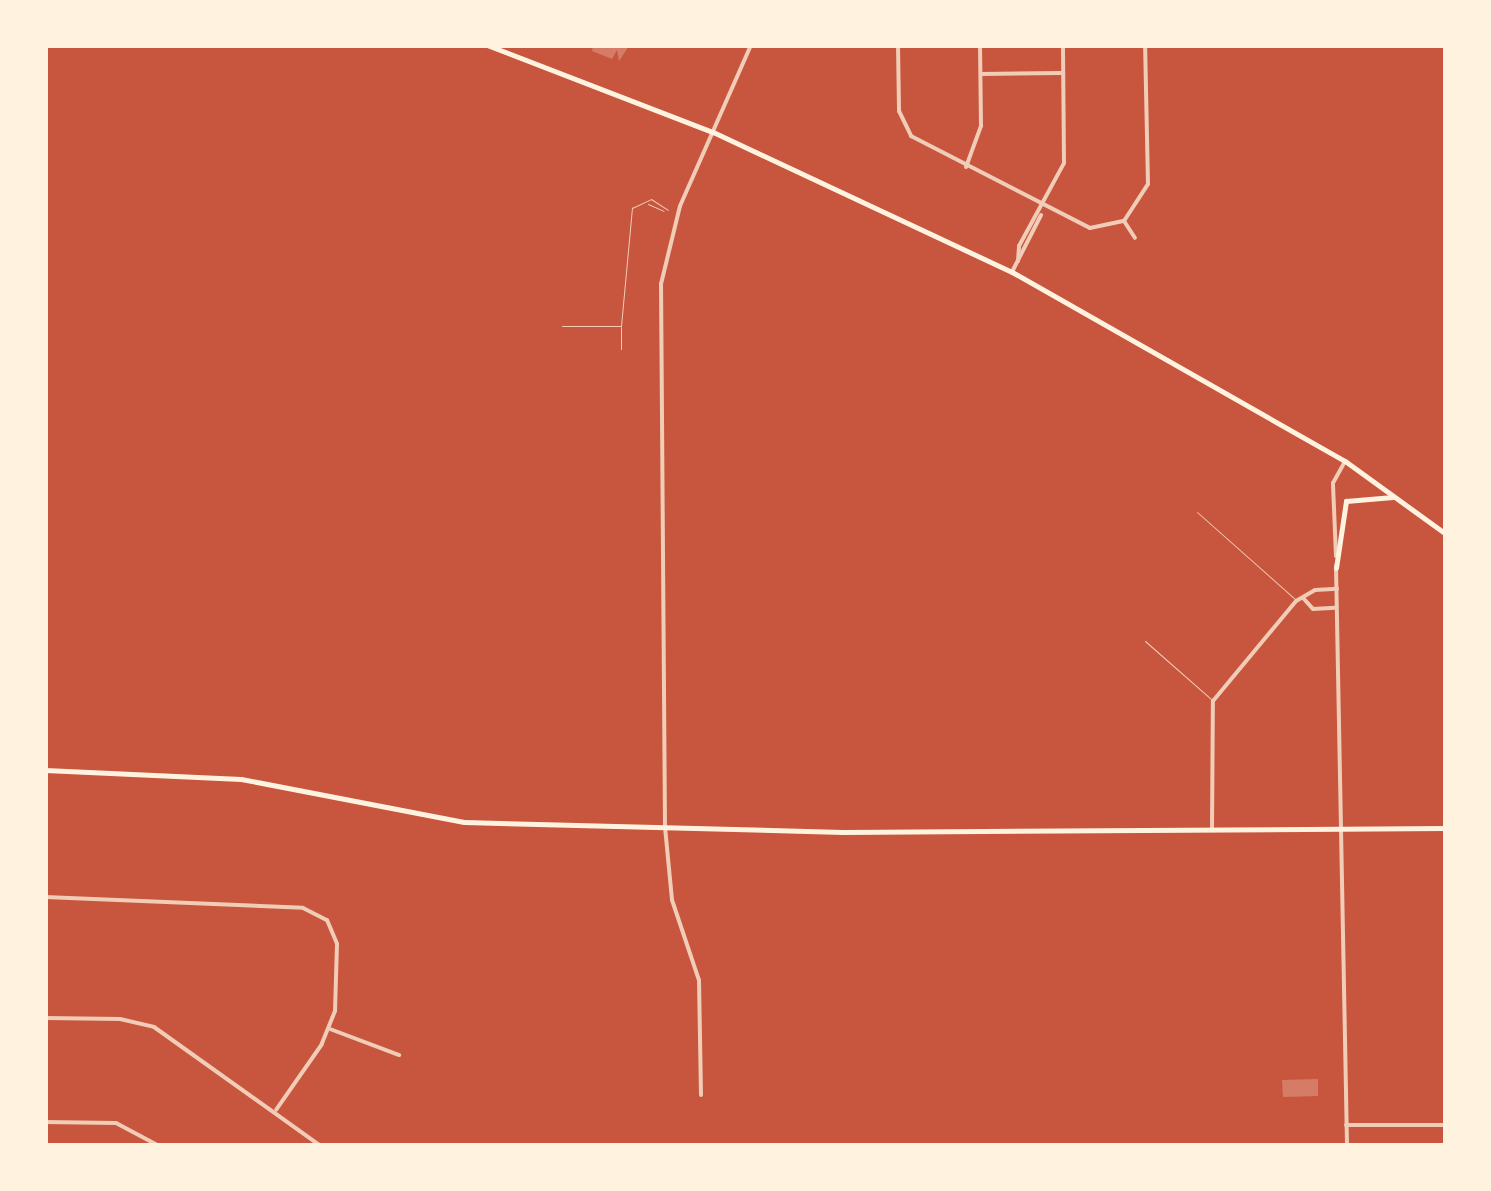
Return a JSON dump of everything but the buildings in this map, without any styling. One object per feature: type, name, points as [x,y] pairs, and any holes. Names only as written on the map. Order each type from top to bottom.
[{"type":"main road","points":[[487,45],[713,132],[1012,272],[1345,461],[1446,534]]},
{"type":"main road","points":[[1336,568],[1346,502],[1394,497]]},
{"type":"main road","points":[[45,770],[241,779],[444,821],[665,828],[1340,832],[1446,828]]},
{"type":"street","points":[[701,1094],[698,972],[672,900],[665,828],[659,305],[678,214],[751,45]]},
{"type":"street","points":[[898,45],[904,128],[922,147],[1085,227],[1124,221]]},
{"type":"street","points":[[965,168],[982,126],[980,45]]},
{"type":"street","points":[[1012,272],[1064,163],[1063,45]]},
{"type":"street","points":[[1124,221],[1149,178],[1146,45]]},
{"type":"street","points":[[982,74],[1063,73]]},
{"type":"street","points":[[1018,261],[1020,246],[1041,215]]},
{"type":"street","points":[[1124,221],[1135,238]]},
{"type":"street","points":[[1345,461],[1333,484],[1346,1146]]},
{"type":"street","points":[[1304,600],[1314,590],[1336,589]]},
{"type":"street","points":[[1212,830],[1213,701],[1296,600],[1304,600],[1314,609],[1337,608]]},
{"type":"street","points":[[45,897],[302,908],[328,920],[337,952],[330,1028],[276,1110]]},
{"type":"street","points":[[45,1018],[120,1019],[154,1027],[322,1146]]},
{"type":"street","points":[[330,1028],[399,1055]]},
{"type":"street","points":[[45,1122],[116,1123],[159,1146]]},
{"type":"street","points":[[1346,1125],[1446,1126]]},
{"type":"lane","points":[[646,202],[668,210]]},
{"type":"lane","points":[[621,348],[630,214],[634,204],[646,202],[678,214]]},
{"type":"lane","points":[[562,326],[621,326]]},
{"type":"lane","points":[[1197,512],[1296,600]]},
{"type":"lane","points":[[1146,642],[1213,701]]}]
